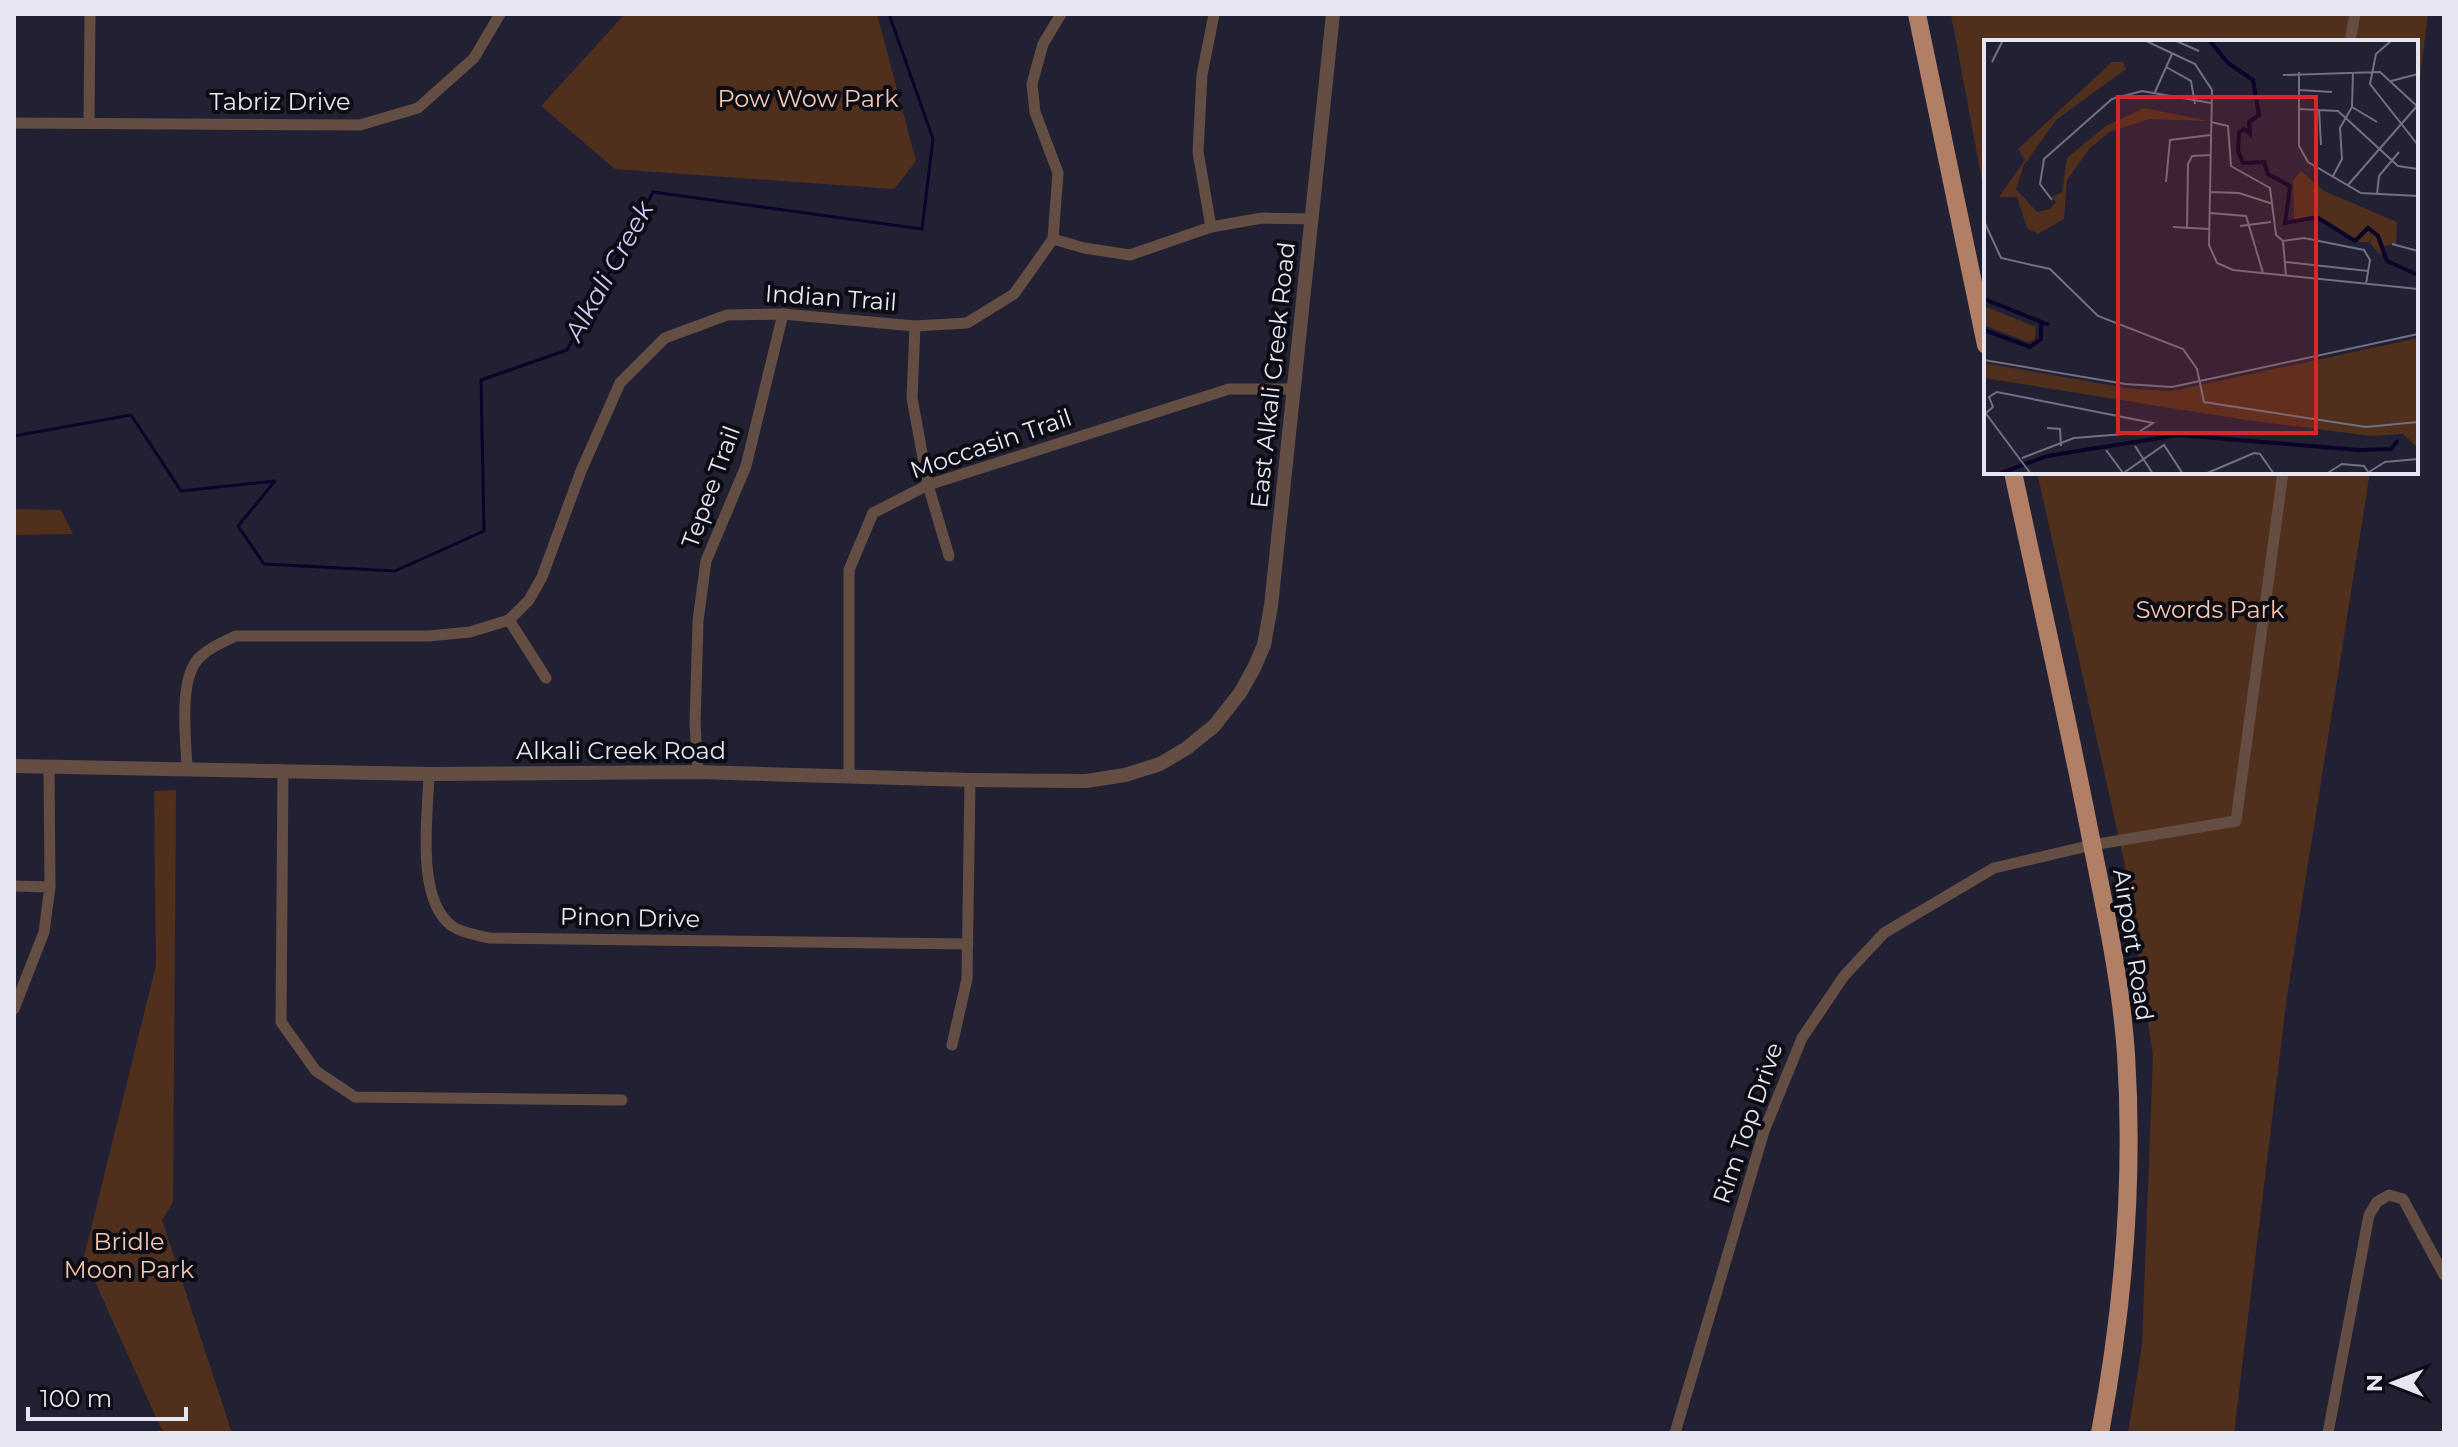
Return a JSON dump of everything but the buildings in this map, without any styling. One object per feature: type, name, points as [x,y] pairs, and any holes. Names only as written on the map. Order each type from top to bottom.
[{"type":"highway","points":[[1917,14],[1984,335]]},
{"type":"highway","name":"Airport Road","points":[[2013,474],[2108,920],[2126,1051],[2129,1134],[2119,1299],[2100,1433]]},
{"type":"street","points":[[89,123],[90,14]]},
{"type":"street","name":"Tabriz Drive","points":[[14,123],[360,125],[418,108],[474,58],[500,14]]},
{"type":"street","points":[[1061,14],[1043,44],[1032,84],[1035,112],[1058,173],[1053,239],[1084,248],[1130,255],[1211,227],[1262,218],[1312,219]]},
{"type":"street","points":[[1211,227],[1198,152],[1202,75],[1214,14]]},
{"type":"street","name":"East Alkali Creek Road","points":[[1214,726],[1240,693],[1264,645],[1271,606],[1333,14]]},
{"type":"street","points":[[2350,40],[2355,14]]},
{"type":"street","name":"Indian Trail","points":[[509,620],[529,600],[542,577],[581,471],[620,383],[665,338],[727,315],[783,314],[915,326],[967,323],[1014,294],[1053,239]]},
{"type":"street","name":"Tepee Trail","points":[[698,772],[695,724],[698,621],[706,561],[746,466],[783,314]]},
{"type":"street","points":[[915,326],[912,398],[928,485],[949,556]]},
{"type":"street","name":"Moccasin Trail","points":[[849,776],[849,570],[873,513],[928,485],[1229,389],[1293,389]]},
{"type":"street","name":"Rim Top Drive","points":[[1675,1433],[1764,1131],[1802,1038],[1844,976],[1884,933],[1994,868],[2092,845],[2236,821],[2283,474]]},
{"type":"street","points":[[187,768],[186,688],[196,661],[216,645],[236,636],[429,636],[470,632],[509,620],[546,678]]},
{"type":"street","name":"Alkali Creek Road","points":[[14,766],[429,774],[698,772],[1086,781],[1125,775],[1160,764],[1187,748],[1214,726]]},
{"type":"street","points":[[14,1009],[44,932],[50,887],[49,767]]},
{"type":"street","points":[[283,770],[281,1022],[316,1071],[355,1097],[622,1100]]},
{"type":"street","name":"Pinon Drive","points":[[429,774],[427,872],[437,907],[453,927],[489,938],[968,944]]},
{"type":"street","points":[[952,1045],[967,979],[970,780]]},
{"type":"street","points":[[14,886],[50,887]]},
{"type":"street","points":[[2328,1433],[2369,1215],[2377,1202],[2389,1195],[2403,1199],[2444,1275]]},
{"type":"green space","name":"Pow Wow Park","points":[[625,14],[877,14],[916,161],[894,189],[615,169],[541,106]]},
{"type":"green space","points":[[1951,14],[2428,14],[2418,93],[2418,40],[1984,40],[1984,191]]},
{"type":"green space","name":"Swords Park","points":[[2037,474],[2370,474],[2287,996],[2234,1433],[2128,1433],[2142,1346],[2153,1055],[2124,861]]},
{"type":"green space","points":[[14,509],[61,510],[73,534],[14,535]]},
{"type":"green space","name":"Bridle Moon Park","points":[[176,790],[173,1202],[162,1220],[232,1433],[163,1433],[84,1257],[156,965],[154,791]]},
{"type":"waterway","name":"Alkali Creek","points":[[14,436],[131,415],[181,491],[275,481],[238,526],[264,564],[395,571],[484,531],[481,380],[567,350],[653,192],[922,229],[933,139],[889,14]]}]
